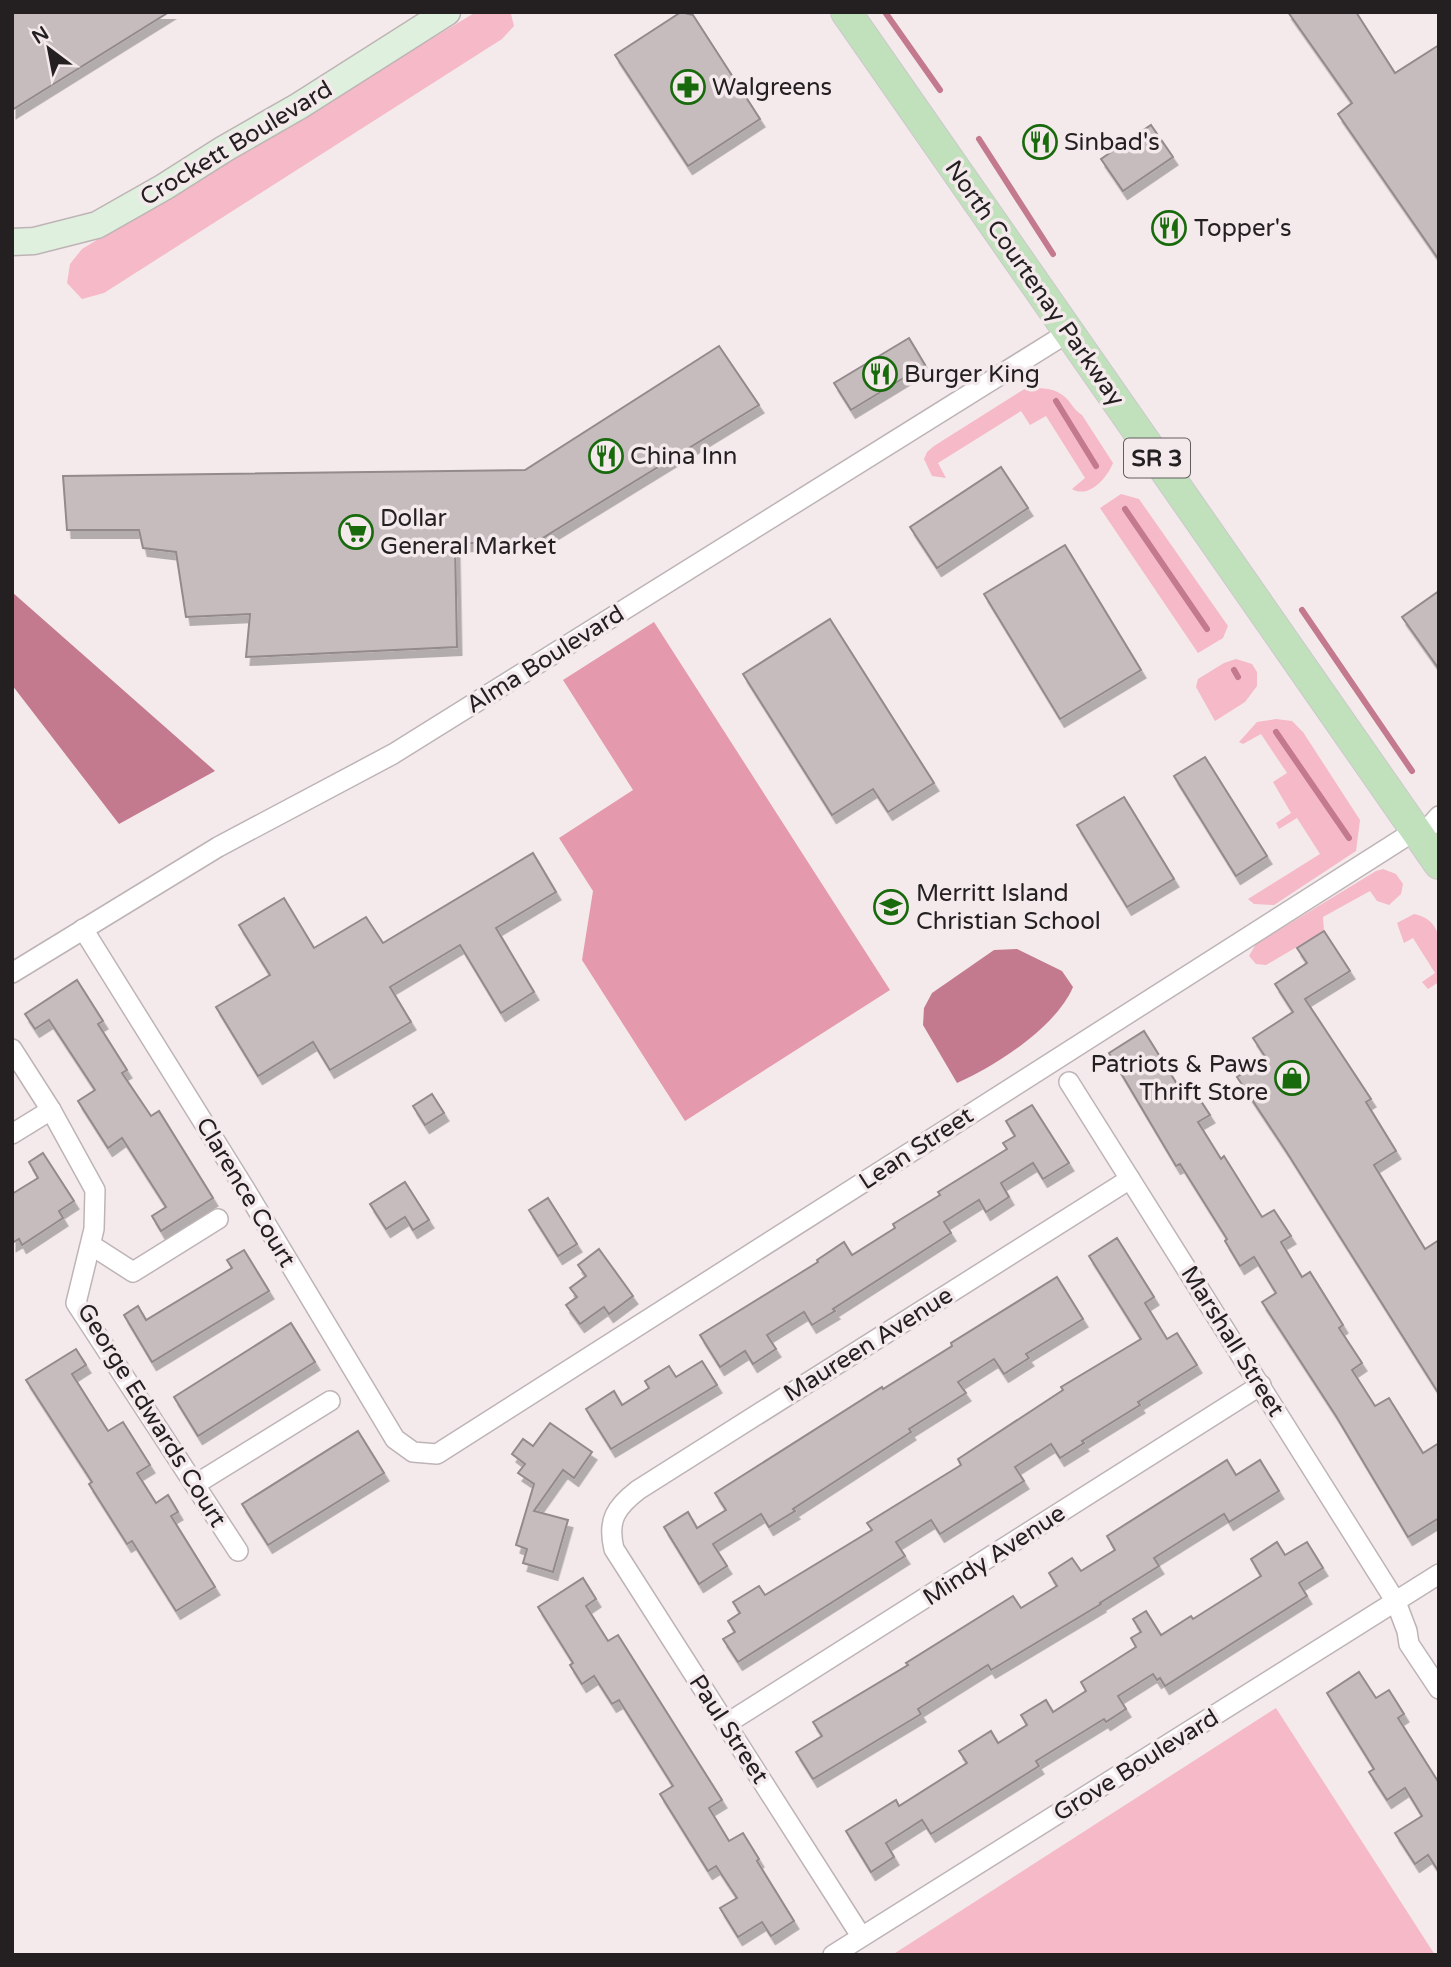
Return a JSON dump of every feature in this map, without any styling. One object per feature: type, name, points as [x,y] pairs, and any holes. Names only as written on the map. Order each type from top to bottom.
[{"type":"main road","name":"North Courtenay Parkway","points":[[846,12],[1069,332],[1429,829],[1439,864]]},
{"type":"street","name":"Crockett Boulevard","points":[[12,242],[34,241],[97,225],[299,106],[447,12]]},
{"type":"street","name":"Alma Boulevard","points":[[12,973],[218,847],[393,754],[1069,332]]},
{"type":"street","name":"Lean Street","points":[[413,1452],[437,1454],[1429,829]]},
{"type":"street","name":"Clarence Court","points":[[83,929],[239,1178],[395,1439],[413,1452]]},
{"type":"street","name":"George Edwards Court","points":[[12,1049],[51,1111],[95,1191],[91,1245],[76,1303],[237,1551]]},
{"type":"street","name":"Marshall Street","points":[[1069,1082],[1396,1602],[1409,1644],[1439,1689]]},
{"type":"street","points":[[12,1134],[51,1111]]},
{"type":"street","name":"Maureen Avenue","points":[[613,1517],[624,1501],[638,1490],[1130,1179]]},
{"type":"street","points":[[91,1245],[133,1272],[218,1219]]},
{"type":"street","name":"Mindy Avenue","points":[[726,1724],[1261,1385]]},
{"type":"street","points":[[196,1484],[330,1401]]},
{"type":"street","name":"Paul Street","points":[[613,1517],[610,1534],[614,1549],[862,1936]]},
{"type":"street","name":"Grove Boulevard","points":[[833,1955],[1439,1574]]},
{"type":"shaded area","points":[[476,12],[511,14],[514,26],[502,39],[104,293],[82,299],[67,283],[70,264],[82,249]]},
{"type":"shaded area","points":[[1026,388],[1053,390],[1064,396],[1082,415],[1113,463],[1097,485],[1085,491],[1072,489],[1085,478],[1046,416],[1030,425],[1021,411],[938,463],[946,478],[932,476],[924,459],[927,452]]},
{"type":"shaded area","points":[[1121,494],[1139,499],[1228,626],[1223,638],[1198,653],[1100,508]]},
{"type":"shaded area","points":[[12,592],[215,771],[119,824],[12,685]]},
{"type":"shaded area","points":[[654,622],[890,990],[685,1121],[582,960],[593,891],[559,838],[633,790],[563,680]]},
{"type":"shaded area","points":[[1236,659],[1252,664],[1257,672],[1257,686],[1245,702],[1215,721],[1196,687],[1198,679]]},
{"type":"shaded area","points":[[1276,719],[1292,721],[1303,732],[1360,820],[1356,851],[1274,905],[1254,904],[1248,899],[1320,854],[1297,818],[1279,829],[1276,823],[1291,813],[1273,782],[1287,773],[1261,734],[1243,744],[1239,742],[1257,722]]},
{"type":"shaded area","points":[[1383,869],[1396,874],[1403,884],[1401,894],[1389,905],[1377,901],[1370,891],[1323,917],[1324,931],[1266,965],[1256,964],[1249,956],[1256,944]]},
{"type":"shaded area","points":[[1414,914],[1432,924],[1439,940],[1439,982],[1428,989],[1422,982],[1435,973],[1413,938],[1404,943],[1397,923]]},
{"type":"shaded area","points":[[1017,949],[1062,971],[1073,987],[1053,1016],[1023,1044],[957,1083],[923,1025],[924,1008],[932,993],[994,950]]},
{"type":"shaded area","points":[[1276,1708],[1435,1955],[892,1955]]},
{"type":"building","points":[[12,12],[169,12],[12,110]]},
{"type":"building","name":"Walgreens","points":[[681,12],[693,15],[760,119],[688,166],[615,55]]},
{"type":"building","points":[[1288,12],[1356,12],[1395,73],[1439,45],[1439,260],[1338,114],[1352,103]]},
{"type":"building","points":[[1151,125],[1173,157],[1123,191],[1101,159]]},
{"type":"building","name":"Burger King","points":[[909,338],[925,365],[851,410],[834,383]]},
{"type":"building","points":[[719,346],[759,405],[541,539],[455,544],[457,647],[246,657],[250,614],[186,617],[176,552],[143,548],[139,530],[67,530],[63,476],[525,470]]},
{"type":"building","points":[[1001,467],[1028,508],[937,568],[910,527]]},
{"type":"building","points":[[1065,545],[1141,670],[1060,719],[984,594]]},
{"type":"building","points":[[1439,591],[1439,669],[1402,617]]},
{"type":"building","points":[[830,619],[934,783],[888,812],[873,789],[832,815],[743,674]]},
{"type":"building","points":[[1205,757],[1267,856],[1236,876],[1174,776]]},
{"type":"building","points":[[1124,797],[1174,879],[1127,907],[1077,825]]},
{"type":"building","points":[[533,853],[556,892],[496,928],[534,992],[501,1013],[460,945],[390,987],[411,1022],[330,1070],[313,1042],[258,1076],[216,1007],[270,975],[239,925],[284,898],[314,948],[366,917],[383,943]]},
{"type":"building","points":[[1324,931],[1350,971],[1305,999],[1371,1099],[1366,1102],[1396,1151],[1374,1165],[1425,1249],[1439,1240],[1439,1394],[1237,1077],[1266,1058],[1253,1038],[1293,1012],[1275,984],[1307,963],[1297,948]]},
{"type":"building","points":[[77,980],[103,1021],[98,1024],[127,1070],[122,1073],[151,1116],[159,1111],[213,1198],[161,1231],[152,1216],[166,1207],[122,1138],[108,1148],[78,1101],[95,1090],[49,1020],[35,1029],[25,1014]]},
{"type":"building","points":[[1144,1031],[1182,1092],[1191,1086],[1210,1115],[1198,1122],[1221,1159],[1224,1156],[1262,1217],[1274,1210],[1291,1236],[1281,1242],[1302,1277],[1310,1272],[1343,1325],[1339,1328],[1362,1363],[1352,1370],[1375,1406],[1389,1398],[1423,1453],[1439,1443],[1439,1518],[1408,1537],[1336,1416],[1262,1302],[1276,1293],[1254,1257],[1240,1266],[1225,1241],[1227,1239],[1180,1164],[1176,1166],[1109,1053]]},
{"type":"building","points":[[432,1094],[444,1113],[425,1125],[413,1106]]},
{"type":"building","points":[[1032,1105],[1069,1163],[1043,1179],[1033,1163],[1001,1183],[1009,1197],[986,1212],[979,1200],[944,1222],[951,1233],[833,1309],[835,1311],[812,1325],[804,1312],[767,1335],[776,1349],[753,1364],[745,1351],[720,1367],[700,1335],[818,1262],[817,1260],[844,1242],[852,1255],[895,1228],[893,1224],[940,1195],[938,1192],[1007,1149],[1003,1143],[1015,1136],[1006,1121]]},
{"type":"building","points":[[43,1153],[74,1201],[59,1211],[63,1218],[22,1245],[19,1239],[12,1243],[12,1194],[38,1178],[29,1162]]},
{"type":"building","points":[[405,1182],[429,1220],[413,1230],[405,1217],[386,1229],[370,1204]]},
{"type":"building","points":[[548,1198],[577,1244],[558,1256],[529,1210]]},
{"type":"building","points":[[1117,1238],[1154,1297],[1145,1303],[1167,1339],[1177,1333],[1197,1365],[1138,1402],[1140,1405],[1060,1458],[1051,1444],[1015,1467],[1024,1481],[940,1534],[931,1520],[896,1542],[905,1556],[738,1662],[723,1639],[735,1632],[728,1621],[740,1613],[733,1602],[759,1586],[765,1595],[872,1530],[867,1523],[961,1465],[958,1459],[1063,1390],[1061,1387],[1141,1339],[1089,1256]]},
{"type":"building","points":[[599,1249],[633,1296],[609,1314],[604,1307],[580,1324],[566,1305],[577,1297],[570,1288],[586,1276],[578,1265]]},
{"type":"building","points":[[244,1250],[269,1291],[152,1362],[124,1315],[138,1306],[146,1320],[232,1268],[227,1260]]},
{"type":"building","points":[[1057,1277],[1083,1319],[1026,1354],[1029,1358],[1004,1374],[994,1359],[958,1382],[966,1393],[909,1429],[911,1432],[769,1527],[761,1514],[713,1544],[727,1566],[699,1584],[664,1527],[688,1512],[697,1528],[726,1510],[715,1493],[952,1346],[951,1343]]},
{"type":"building","points":[[291,1323],[315,1362],[198,1436],[174,1397]]},
{"type":"building","points":[[76,1349],[86,1365],[72,1374],[108,1431],[123,1422],[150,1465],[137,1473],[156,1503],[168,1495],[178,1512],[171,1516],[215,1587],[176,1611],[132,1541],[127,1544],[89,1484],[92,1482],[26,1380]]},
{"type":"building","points":[[702,1361],[717,1385],[611,1449],[586,1409],[614,1391],[622,1405],[649,1388],[645,1381],[669,1366],[676,1377]]},
{"type":"building","points":[[550,1423],[592,1452],[574,1478],[563,1470],[534,1511],[568,1520],[553,1572],[523,1563],[527,1549],[516,1545],[534,1484],[518,1473],[525,1464],[512,1454],[523,1439],[533,1446]]},
{"type":"building","points":[[358,1431],[384,1473],[268,1545],[242,1504]]},
{"type":"building","points":[[1227,1460],[1236,1475],[1260,1460],[1279,1491],[1229,1522],[1224,1514],[1154,1558],[1159,1566],[1101,1604],[991,1670],[988,1665],[918,1709],[921,1714],[813,1779],[796,1752],[822,1736],[813,1722],[908,1665],[906,1663],[1013,1596],[1021,1608],[1057,1586],[1049,1573],[1072,1558],[1081,1571],[1115,1550],[1107,1536]]},
{"type":"building","points":[[1277,1542],[1285,1555],[1307,1542],[1323,1568],[1299,1583],[1307,1596],[1165,1686],[1160,1678],[1157,1680],[1153,1674],[1118,1696],[1126,1709],[1106,1722],[1104,1719],[1036,1761],[1039,1766],[931,1834],[922,1820],[886,1843],[894,1857],[871,1872],[846,1831],[896,1800],[899,1806],[967,1763],[959,1751],[991,1731],[998,1743],[1027,1725],[1021,1715],[1046,1700],[1053,1712],[1086,1691],[1081,1682],[1136,1647],[1131,1638],[1141,1632],[1133,1619],[1146,1611],[1161,1635],[1191,1616],[1193,1619],[1261,1576],[1251,1559]]},
{"type":"building","points":[[583,1578],[596,1599],[586,1606],[608,1641],[618,1635],[722,1800],[709,1808],[729,1841],[743,1833],[794,1921],[771,1936],[762,1922],[738,1937],[720,1908],[737,1898],[716,1866],[708,1871],[660,1794],[673,1786],[619,1700],[612,1704],[594,1676],[582,1684],[570,1665],[573,1663],[538,1607]]},
{"type":"building","points":[[1359,1672],[1376,1698],[1389,1690],[1404,1714],[1398,1718],[1439,1783],[1439,1872],[1428,1855],[1415,1864],[1395,1833],[1422,1816],[1405,1788],[1387,1800],[1369,1772],[1374,1769],[1327,1693]]},
{"type":"waterway","points":[[885,12],[940,90]]},
{"type":"waterway","points":[[979,139],[1053,254]]},
{"type":"waterway","points":[[1056,401],[1096,466]]},
{"type":"waterway","points":[[1125,509],[1207,629]]},
{"type":"waterway","points":[[1302,610],[1412,771]]},
{"type":"waterway","points":[[1234,670],[1238,677]]},
{"type":"waterway","points":[[1276,732],[1349,838]]},
{"type":"place","name":"Walgreens","points":[[688,87]]},
{"type":"place","name":"Sinbad's","points":[[1040,142]]},
{"type":"place","name":"Topper's","points":[[1169,228]]},
{"type":"place","name":"Burger King","points":[[880,374]]},
{"type":"place","name":"China Inn","points":[[606,456]]},
{"type":"place","name":"Dollar General Market","points":[[356,532]]},
{"type":"place","name":"Merritt Island Christian School","points":[[891,907]]},
{"type":"place","name":"Patriots & Paws Thrift Store","points":[[1292,1078]]}]
